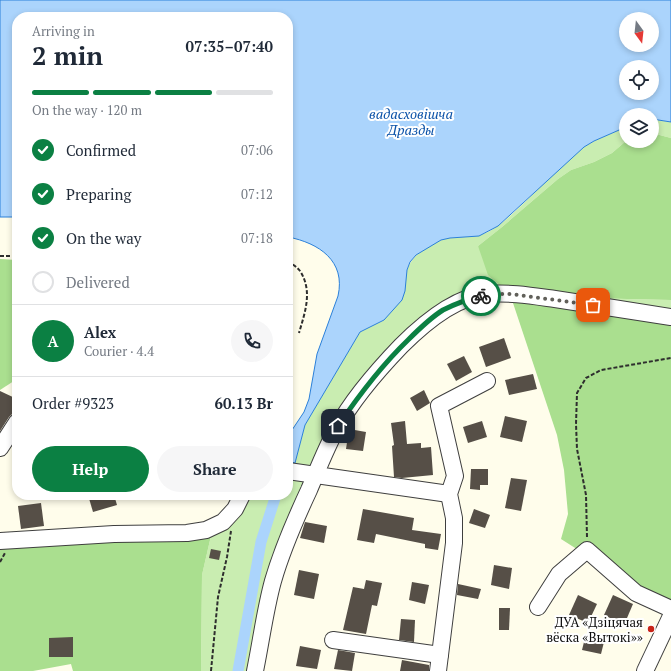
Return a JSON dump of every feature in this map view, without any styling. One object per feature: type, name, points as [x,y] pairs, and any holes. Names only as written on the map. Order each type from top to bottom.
[{"type":"street","points":[[255,671],[273,582],[287,538],[311,474],[324,454],[338,426],[357,397],[380,368],[423,324],[444,310],[466,300],[486,294],[510,294],[570,301],[671,317]]},
{"type":"street","points":[[333,640],[439,663],[454,543],[454,518],[449,494],[455,476],[439,406],[487,381]]},
{"type":"street","points":[[0,448],[12,430]]},
{"type":"street","points":[[293,472],[449,494]]},
{"type":"street","points":[[0,541],[114,534],[187,533],[206,530],[222,522],[235,508],[239,500]]},
{"type":"street","points":[[538,607],[559,574],[587,550],[636,593],[671,609]]},
{"type":"street","points":[[644,671],[671,616]]},
{"type":"path","points":[[0,256],[12,256]]},
{"type":"path","points":[[293,264],[300,270],[308,288],[307,308],[299,333]]},
{"type":"path","points":[[587,550],[586,495],[577,449],[577,393],[586,378],[601,370],[671,358]]},
{"type":"path","points":[[211,671],[218,597],[232,529]]},
{"type":"green space","points":[[659,120],[671,122],[671,138],[659,135]]},
{"type":"green space","points":[[619,130],[619,147],[612,153],[594,162],[571,170],[558,179],[478,246],[510,294],[444,310],[357,397],[287,538],[255,671],[201,671],[202,575],[213,527],[235,500],[293,500],[293,472],[315,474],[295,463],[305,425],[360,332],[384,320],[415,256],[421,251],[442,240],[478,235],[493,229],[513,214],[562,166],[584,147]]},
{"type":"green space","points":[[659,135],[671,138],[671,300],[540,297],[671,324],[671,609],[561,539],[568,514],[564,470],[557,435],[510,294],[488,275],[478,246],[558,179],[571,170],[594,162],[612,153],[619,147],[659,148]]},
{"type":"green space","points":[[0,259],[12,260],[12,382],[0,390]]},
{"type":"green space","points":[[537,297],[671,300],[671,324]]},
{"type":"green space","points":[[213,527],[202,575],[201,671],[73,671],[71,664],[33,671],[0,671],[0,540]]},
{"type":"water","name":"вадасховішча Дразды","points":[[0,0],[671,0],[671,122],[659,120],[659,108],[619,108],[619,130],[584,147],[498,226],[479,236],[441,240],[416,255],[410,262],[407,270],[405,291],[402,300],[384,320],[360,332],[305,425],[295,463],[293,462],[293,428],[304,412],[309,399],[317,354],[338,296],[339,284],[338,273],[328,256],[320,249],[293,238],[293,12],[12,12],[12,217],[0,217]]},
{"type":"building","points":[[504,338],[511,358],[486,367],[479,347]]},
{"type":"building","points":[[464,356],[472,372],[456,381],[447,364]]},
{"type":"building","points":[[533,374],[537,389],[509,395],[505,380]]},
{"type":"building","points":[[424,390],[430,403],[417,411],[410,398]]},
{"type":"building","points":[[0,391],[12,397],[12,414],[0,431]]},
{"type":"building","points":[[505,416],[527,421],[522,442],[500,437]]},
{"type":"building","points":[[405,421],[407,444],[421,443],[421,448],[431,447],[433,475],[402,478],[394,477],[392,446],[394,445],[391,423]]},
{"type":"building","points":[[482,421],[487,437],[468,443],[463,427]]},
{"type":"building","points":[[349,429],[366,432],[363,451],[346,449]]},
{"type":"building","points":[[471,469],[488,469],[488,485],[480,485],[480,490],[470,489]]},
{"type":"building","points":[[511,478],[527,480],[521,511],[505,508]]},
{"type":"building","points":[[89,500],[116,500],[117,505],[93,512]]},
{"type":"building","points":[[41,503],[44,526],[21,529],[18,506]]},
{"type":"building","points":[[363,509],[414,518],[412,530],[441,534],[438,550],[425,548],[425,544],[376,534],[374,543],[357,540]]},
{"type":"building","points":[[474,509],[490,515],[485,528],[469,523]]},
{"type":"building","points":[[305,522],[327,526],[324,543],[300,538]]},
{"type":"building","points":[[211,549],[221,551],[219,560],[209,558]]},
{"type":"building","points":[[494,565],[512,568],[509,589],[491,585]]},
{"type":"building","points":[[299,570],[319,574],[314,599],[294,595]]},
{"type":"building","points":[[366,580],[382,583],[377,606],[372,605],[366,634],[343,630],[353,587],[364,589]]},
{"type":"building","points":[[412,582],[429,585],[425,604],[409,600]]},
{"type":"building","points":[[458,584],[481,589],[478,599],[457,595]]},
{"type":"building","points":[[578,595],[597,604],[588,623],[569,615]]},
{"type":"building","points":[[613,595],[633,604],[624,625],[604,615]]},
{"type":"building","points":[[499,608],[510,608],[509,630],[499,630]]},
{"type":"building","points":[[401,619],[415,620],[414,642],[399,640]]},
{"type":"building","points":[[586,634],[605,638],[601,654],[582,650]]},
{"type":"building","points":[[73,637],[73,657],[49,657],[49,638]]},
{"type":"building","points":[[300,646],[321,650],[317,669],[296,666]]},
{"type":"building","points":[[338,650],[355,653],[352,671],[334,669]]},
{"type":"building","points":[[402,660],[429,665],[429,671],[400,671]]},
{"type":"waterway","points":[[238,671],[261,542],[274,500]]},
{"type":"way so far","points":[[481,296],[486,294],[510,294],[593,305]]},
{"type":"place","name":"ДУА «Дзіцячая вёска «Вытокі»»","points":[[651,629]]},
{"type":"route","points":[[338,426],[357,397],[380,368],[423,324],[444,310],[466,300],[481,296]]}]
